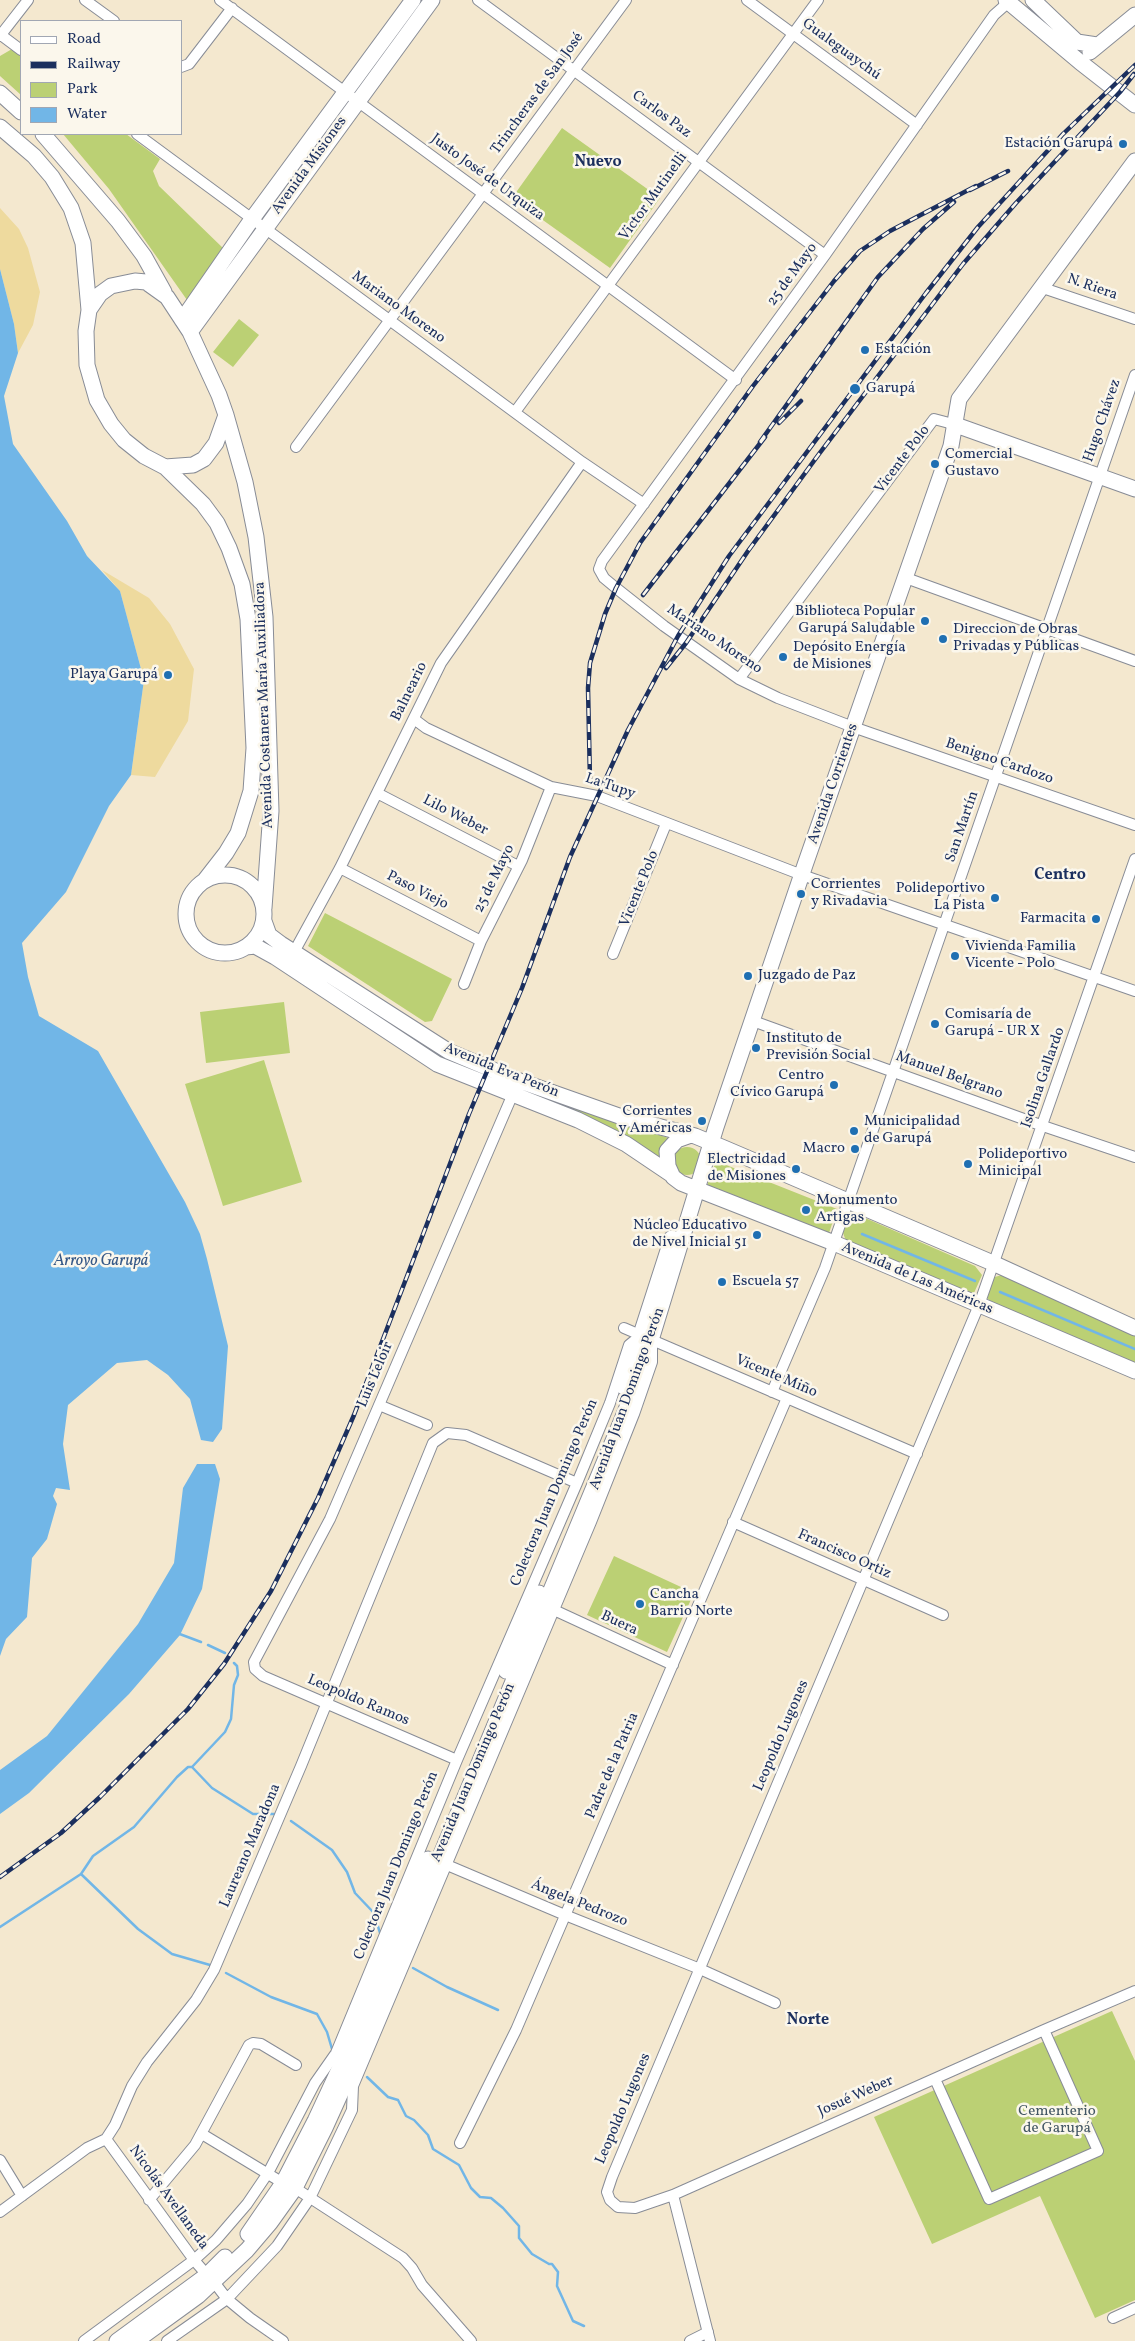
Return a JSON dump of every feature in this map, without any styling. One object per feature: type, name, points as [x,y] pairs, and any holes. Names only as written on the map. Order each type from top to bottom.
[{"type":"main road","name":"Avenida Misiones","points":[[186,326],[264,228],[413,0]]},
{"type":"main road","name":"Avenida Misiones","points":[[186,326],[252,219],[432,0]]},
{"type":"main road","points":[[1033,0],[1088,53],[1102,79],[1135,105]]},
{"type":"main road","points":[[1009,1],[1062,47],[1078,53],[1088,53],[1135,15]]},
{"type":"main road","points":[[0,92],[20,111]]},
{"type":"main road","points":[[0,127],[34,156],[52,177],[71,208],[83,243],[89,310],[86,331],[87,365],[97,400],[111,424],[124,440],[144,456],[165,467],[193,465],[204,459],[216,442],[226,415],[186,326],[144,256],[118,221],[44,135]]},
{"type":"main road","name":"Vicente Polo","points":[[953,424],[959,399],[966,388],[1135,161]]},
{"type":"main road","points":[[89,310],[100,294],[111,286],[124,282],[146,282],[168,297]]},
{"type":"main road","name":"Avenida Costanera María Auxiliadora","points":[[226,415],[245,482],[256,537],[265,617],[271,811],[264,915]]},
{"type":"main road","points":[[953,424],[1135,489]]},
{"type":"main road","name":"Avenida Corrientes","points":[[713,1144],[802,875],[951,446],[953,424]]},
{"type":"main road","name":"Avenida Costanera María Auxiliadora","points":[[165,467],[202,504],[216,523],[229,548],[242,584],[248,619],[254,748],[251,791],[238,834],[205,880]]},
{"type":"main road","points":[[219,875],[237,876],[254,888],[264,915],[259,933],[246,947],[232,952],[215,951],[198,943],[190,932],[186,921],[186,909],[189,897],[195,887],[205,880],[219,875]]},
{"type":"main road","name":"Avenida Eva Perón","points":[[264,915],[270,935],[432,1041],[515,1087],[626,1144],[693,1188]]},
{"type":"main road","name":"Avenida Eva Perón","points":[[246,947],[255,946],[275,957],[437,1064],[691,1135],[713,1144]]},
{"type":"main road","points":[[673,1176],[666,1158],[667,1151],[677,1140],[691,1135]]},
{"type":"main road","points":[[713,1144],[995,1264],[1135,1327]]},
{"type":"main road","name":"Avenida Juan Domingo Perón","points":[[136,2341],[253,2243],[289,2186],[353,2066],[475,1768],[595,1490],[646,1338],[693,1188],[713,1144]]},
{"type":"main road","name":"Avenida de Las Américas","points":[[693,1188],[834,1243],[1135,1371]]},
{"type":"main road","name":"Avenida Juan Domingo Perón","points":[[117,2341],[211,2278]]},
{"type":"street","points":[[20,49],[1,36],[28,0]]},
{"type":"street","points":[[86,0],[113,20]]},
{"type":"street","name":"Justo José de Urquiza","points":[[222,0],[736,380]]},
{"type":"street","name":"Carlos Paz","points":[[478,0],[825,256]]},
{"type":"street","name":"Trincheras de San José","points":[[296,447],[626,0]]},
{"type":"street","name":"Gualeguaychú","points":[[747,0],[918,125]]},
{"type":"street","name":"Victor Mutinelli","points":[[515,412],[818,0]]},
{"type":"street","name":"25 de Mayo","points":[[599,569],[602,561],[825,256],[994,15],[1009,1]]},
{"type":"street","points":[[182,67],[189,64],[232,8]]},
{"type":"street","name":"Mariano Moreno","points":[[138,135],[582,462],[644,504]]},
{"type":"street","name":"N. Riera","points":[[1040,287],[1135,318]]},
{"type":"street","name":"Hugo Chávez","points":[[1100,476],[1135,375]]},
{"type":"street","name":"Vicente Polo","points":[[739,679],[934,419],[953,424]]},
{"type":"street","name":"Balneario","points":[[294,952],[340,868],[441,663],[582,462]]},
{"type":"street","name":"San Martín","points":[[834,1243],[1100,476]]},
{"type":"street","name":"Mariano Moreno","points":[[599,569],[604,578],[664,626],[739,679],[778,698],[853,727]]},
{"type":"street","points":[[906,578],[1135,661]]},
{"type":"street","name":"La Tupy","points":[[414,718],[426,728],[551,787],[597,796],[802,875],[1135,991]]},
{"type":"street","name":"Benigno Cardozo","points":[[853,727],[1135,825]]},
{"type":"street","name":"25 de Mayo","points":[[464,984],[481,941],[518,866],[551,787]]},
{"type":"street","name":"Lilo Weber","points":[[377,793],[518,866]]},
{"type":"street","name":"Vicente Polo","points":[[614,954],[666,824]]},
{"type":"street","name":"Isolina Gallardo","points":[[980,1305],[1135,860]]},
{"type":"street","name":"Paso Viejo","points":[[340,868],[481,941]]},
{"type":"street","name":"Manuel Belgrano","points":[[753,1021],[1043,1126],[1135,1157]]},
{"type":"street","name":"Luis Leloir","points":[[254,1662],[330,1518],[515,1087]]},
{"type":"street","points":[[772,1392],[834,1243]]},
{"type":"street","name":"Leopoldo Lugones","points":[[612,2178],[980,1305]]},
{"type":"street","name":"Vicente Miño","points":[[624,1328],[917,1454]]},
{"type":"street","points":[[168,2341],[227,2299],[277,2246],[310,2198],[352,2110],[353,2086],[554,1610],[634,1414],[652,1362],[646,1338]]},
{"type":"street","name":"Colectora Juan Domingo Perón","points":[[84,2341],[194,2260],[216,2240],[268,2173],[314,2084],[336,2053],[456,1760],[577,1483],[610,1403],[629,1345],[646,1338]]},
{"type":"street","name":"Padre de la Patria","points":[[460,2143],[516,2030],[787,1398]]},
{"type":"street","points":[[379,1406],[427,1425]]},
{"type":"street","name":"Laureano Maradona","points":[[106,2139],[115,2125],[132,2086],[147,2062],[196,2000],[214,1970],[301,1766],[433,1443],[447,1433],[466,1435],[577,1483]]},
{"type":"street","name":"Francisco Ortiz","points":[[733,1522],[943,1615]]},
{"type":"street","name":"Buera","points":[[554,1610],[672,1664]]},
{"type":"street","name":"Leopoldo Ramos","points":[[254,1662],[255,1669],[262,1676],[456,1760]]},
{"type":"street","name":"Ángela Pedrozo","points":[[447,1865],[700,1969],[775,2002]]},
{"type":"street","name":"Josué Weber","points":[[612,2178],[607,2192],[610,2200],[618,2207],[635,2208],[673,2195],[1135,1991]]},
{"type":"street","points":[[935,2079],[989,2199],[1098,2151],[1044,2030]]},
{"type":"street","points":[[149,2200],[195,2145],[249,2045],[261,2044],[296,2065]]},
{"type":"street","points":[[202,2134],[310,2198],[403,2258],[412,2268],[422,2285],[471,2341]]},
{"type":"street","points":[[0,2212],[86,2148],[106,2139]]},
{"type":"street","name":"Nicolás Avellaneda","points":[[106,2139],[194,2260],[227,2299],[283,2341]]},
{"type":"street","points":[[0,2160],[22,2196]]},
{"type":"street","points":[[673,2195],[709,2337],[690,2341]]},
{"type":"street","points":[[1113,2318],[1135,2308]]},
{"type":"green space","points":[[12,49],[20,55],[20,94],[0,76],[0,56]]},
{"type":"green space","points":[[562,128],[660,198],[610,268],[512,198]]},
{"type":"green space","points":[[64,135],[127,135],[160,159],[153,171],[159,186],[224,249],[187,300],[109,189]]},
{"type":"green space","points":[[239,319],[259,335],[233,367],[213,352]]},
{"type":"green space","points":[[325,913],[452,979],[432,1021],[425,1022],[308,946]]},
{"type":"green space","points":[[284,1002],[290,1053],[206,1063],[200,1012]]},
{"type":"green space","points":[[264,1060],[302,1182],[223,1206],[185,1084]]},
{"type":"green space","points":[[539,1093],[671,1139],[662,1161],[537,1098],[536,1095]]},
{"type":"green space","points":[[687,1147],[697,1151],[701,1161],[697,1171],[687,1175],[677,1171],[673,1161],[677,1151]]},
{"type":"green space","points":[[716,1161],[837,1209],[829,1233],[707,1186]]},
{"type":"green space","points":[[856,1214],[975,1266],[982,1275],[974,1293],[967,1295],[846,1241],[843,1233],[849,1217]]},
{"type":"green space","points":[[1002,1275],[1135,1333],[1135,1366],[993,1304],[985,1296],[991,1278]]},
{"type":"green space","name":"Cancha Barrio Norte","points":[[614,1556],[694,1593],[667,1652],[587,1615]]},
{"type":"green space","name":"Cementerio de Garupá","points":[[1112,2011],[1135,2061],[1135,2300],[1095,2318],[1040,2196],[932,2244],[874,2117]]},
{"type":"sand","points":[[0,208],[19,229],[28,248],[40,292],[33,325],[18,353],[14,324],[0,269]]},
{"type":"sand","name":"Playa Garupá","points":[[102,570],[149,598],[170,624],[194,669],[188,721],[155,777],[131,775],[144,680],[120,591]]},
{"type":"water","name":"Arroyo Garupá","points":[[0,269],[14,324],[18,353],[4,396],[13,444],[67,521],[87,556],[120,591],[144,680],[131,775],[109,806],[66,892],[22,943],[28,977],[39,1016],[98,1051],[185,1202],[200,1234],[228,1346],[222,1429],[213,1442],[201,1440],[190,1399],[168,1375],[147,1360],[117,1363],[68,1405],[63,1444],[70,1490],[56,1488],[53,1496],[57,1504],[47,1539],[32,1558],[27,1617],[6,1639],[0,1656]]},
{"type":"water","points":[[197,1464],[215,1464],[220,1479],[202,1589],[180,1635],[129,1694],[29,1793],[0,1814],[0,1770],[47,1736],[138,1624],[174,1563],[183,1488]]},
{"type":"waterway","points":[[862,1234],[975,1281]]},
{"type":"waterway","points":[[1000,1292],[1135,1349]]},
{"type":"waterway","points":[[177,1633],[201,1642]]},
{"type":"waterway","points":[[208,1645],[225,1653]]},
{"type":"waterway","points":[[234,1663],[237,1666],[238,1675],[234,1685],[231,1719],[225,1732],[192,1767],[212,1788],[253,1814],[276,1814]]},
{"type":"waterway","points":[[0,1927],[81,1874],[93,1856],[134,1827],[177,1777],[188,1767],[192,1767]]},
{"type":"waterway","points":[[291,1821],[332,1850],[347,1872],[355,1893],[374,1913],[380,1933]]},
{"type":"waterway","points":[[81,1874],[138,1929],[172,1954],[210,1965]]},
{"type":"waterway","points":[[413,1968],[447,1987],[498,2010]]},
{"type":"waterway","points":[[226,1973],[271,1997],[317,2014],[327,2032],[332,2049]]},
{"type":"waterway","points":[[367,2077],[388,2097],[398,2100],[406,2116],[414,2120],[428,2135],[433,2149],[459,2165],[471,2188],[480,2197],[491,2198],[519,2226],[519,2238],[532,2254],[552,2264],[558,2272],[557,2286],[573,2321],[584,2326]]},
{"type":"railway","points":[[0,1877],[61,1833],[188,1709],[224,1664],[271,1591],[318,1498],[354,1415],[469,1114],[522,988],[570,857],[628,730],[678,636],[729,556],[926,293],[978,227],[1063,134],[1135,65]]},
{"type":"railway","points":[[666,668],[686,643],[748,551],[819,454],[963,264],[1016,203],[1120,92],[1134,74]]},
{"type":"railway","points":[[970,190],[1008,171]]},
{"type":"railway","points":[[590,780],[588,688],[590,663],[605,614],[616,588],[640,543],[753,386],[834,281],[860,251],[890,231],[976,186]]},
{"type":"railway","points":[[760,442],[878,277],[923,229],[954,202]]},
{"type":"railway","points":[[779,423],[801,401]]},
{"type":"railway","points":[[643,595],[765,437]]},
{"type":"place","name":"Estación Garupá","points":[[1123,144]]},
{"type":"place","name":"Estación","points":[[865,350]]},
{"type":"place","name":"Garupá","points":[[855,389]]},
{"type":"place","name":"Comercial Gustavo","points":[[935,464]]},
{"type":"place","name":"Biblioteca Popular Garupá Saludable","points":[[925,621]]},
{"type":"place","name":"Direccion de Obras Privadas y Públicas","points":[[943,639]]},
{"type":"place","name":"Depósito Energía de Misiones","points":[[783,657]]},
{"type":"place","name":"Playa Garupá","points":[[168,675]]},
{"type":"place","name":"Corrientes y Rivadavia","points":[[801,894]]},
{"type":"place","name":"Polideportivo La Pista","points":[[995,898]]},
{"type":"place","name":"Farmacita","points":[[1096,919]]},
{"type":"place","name":"Vivienda Familia Vicente - Polo","points":[[955,956]]},
{"type":"place","name":"Juzgado de Paz","points":[[748,976]]},
{"type":"place","name":"Comisaría de Garupá - UR X","points":[[935,1024]]},
{"type":"place","name":"Instituto de Previsión Social","points":[[756,1048]]},
{"type":"place","name":"Centro Cívico Garupá","points":[[834,1085]]},
{"type":"place","name":"Corrientes y Américas","points":[[702,1121]]},
{"type":"place","name":"Municipalidad de Garupá","points":[[854,1131]]},
{"type":"place","name":"Macro","points":[[855,1149]]},
{"type":"place","name":"Polideportivo Minicipal","points":[[968,1164]]},
{"type":"place","name":"Electricidad de Misiones","points":[[796,1169]]},
{"type":"place","name":"Monumento Artigas","points":[[806,1210]]},
{"type":"place","name":"Núcleo Educativo de Nivel Inicial 51","points":[[757,1235]]},
{"type":"place","name":"Escuela 57","points":[[722,1282]]},
{"type":"place","name":"Cancha Barrio Norte","points":[[640,1604]]},
{"type":"district","name":"Nuevo","points":[[598,163]]},
{"type":"district","name":"Centro","points":[[1060,876]]},
{"type":"district","name":"Norte","points":[[808,2021]]}]
